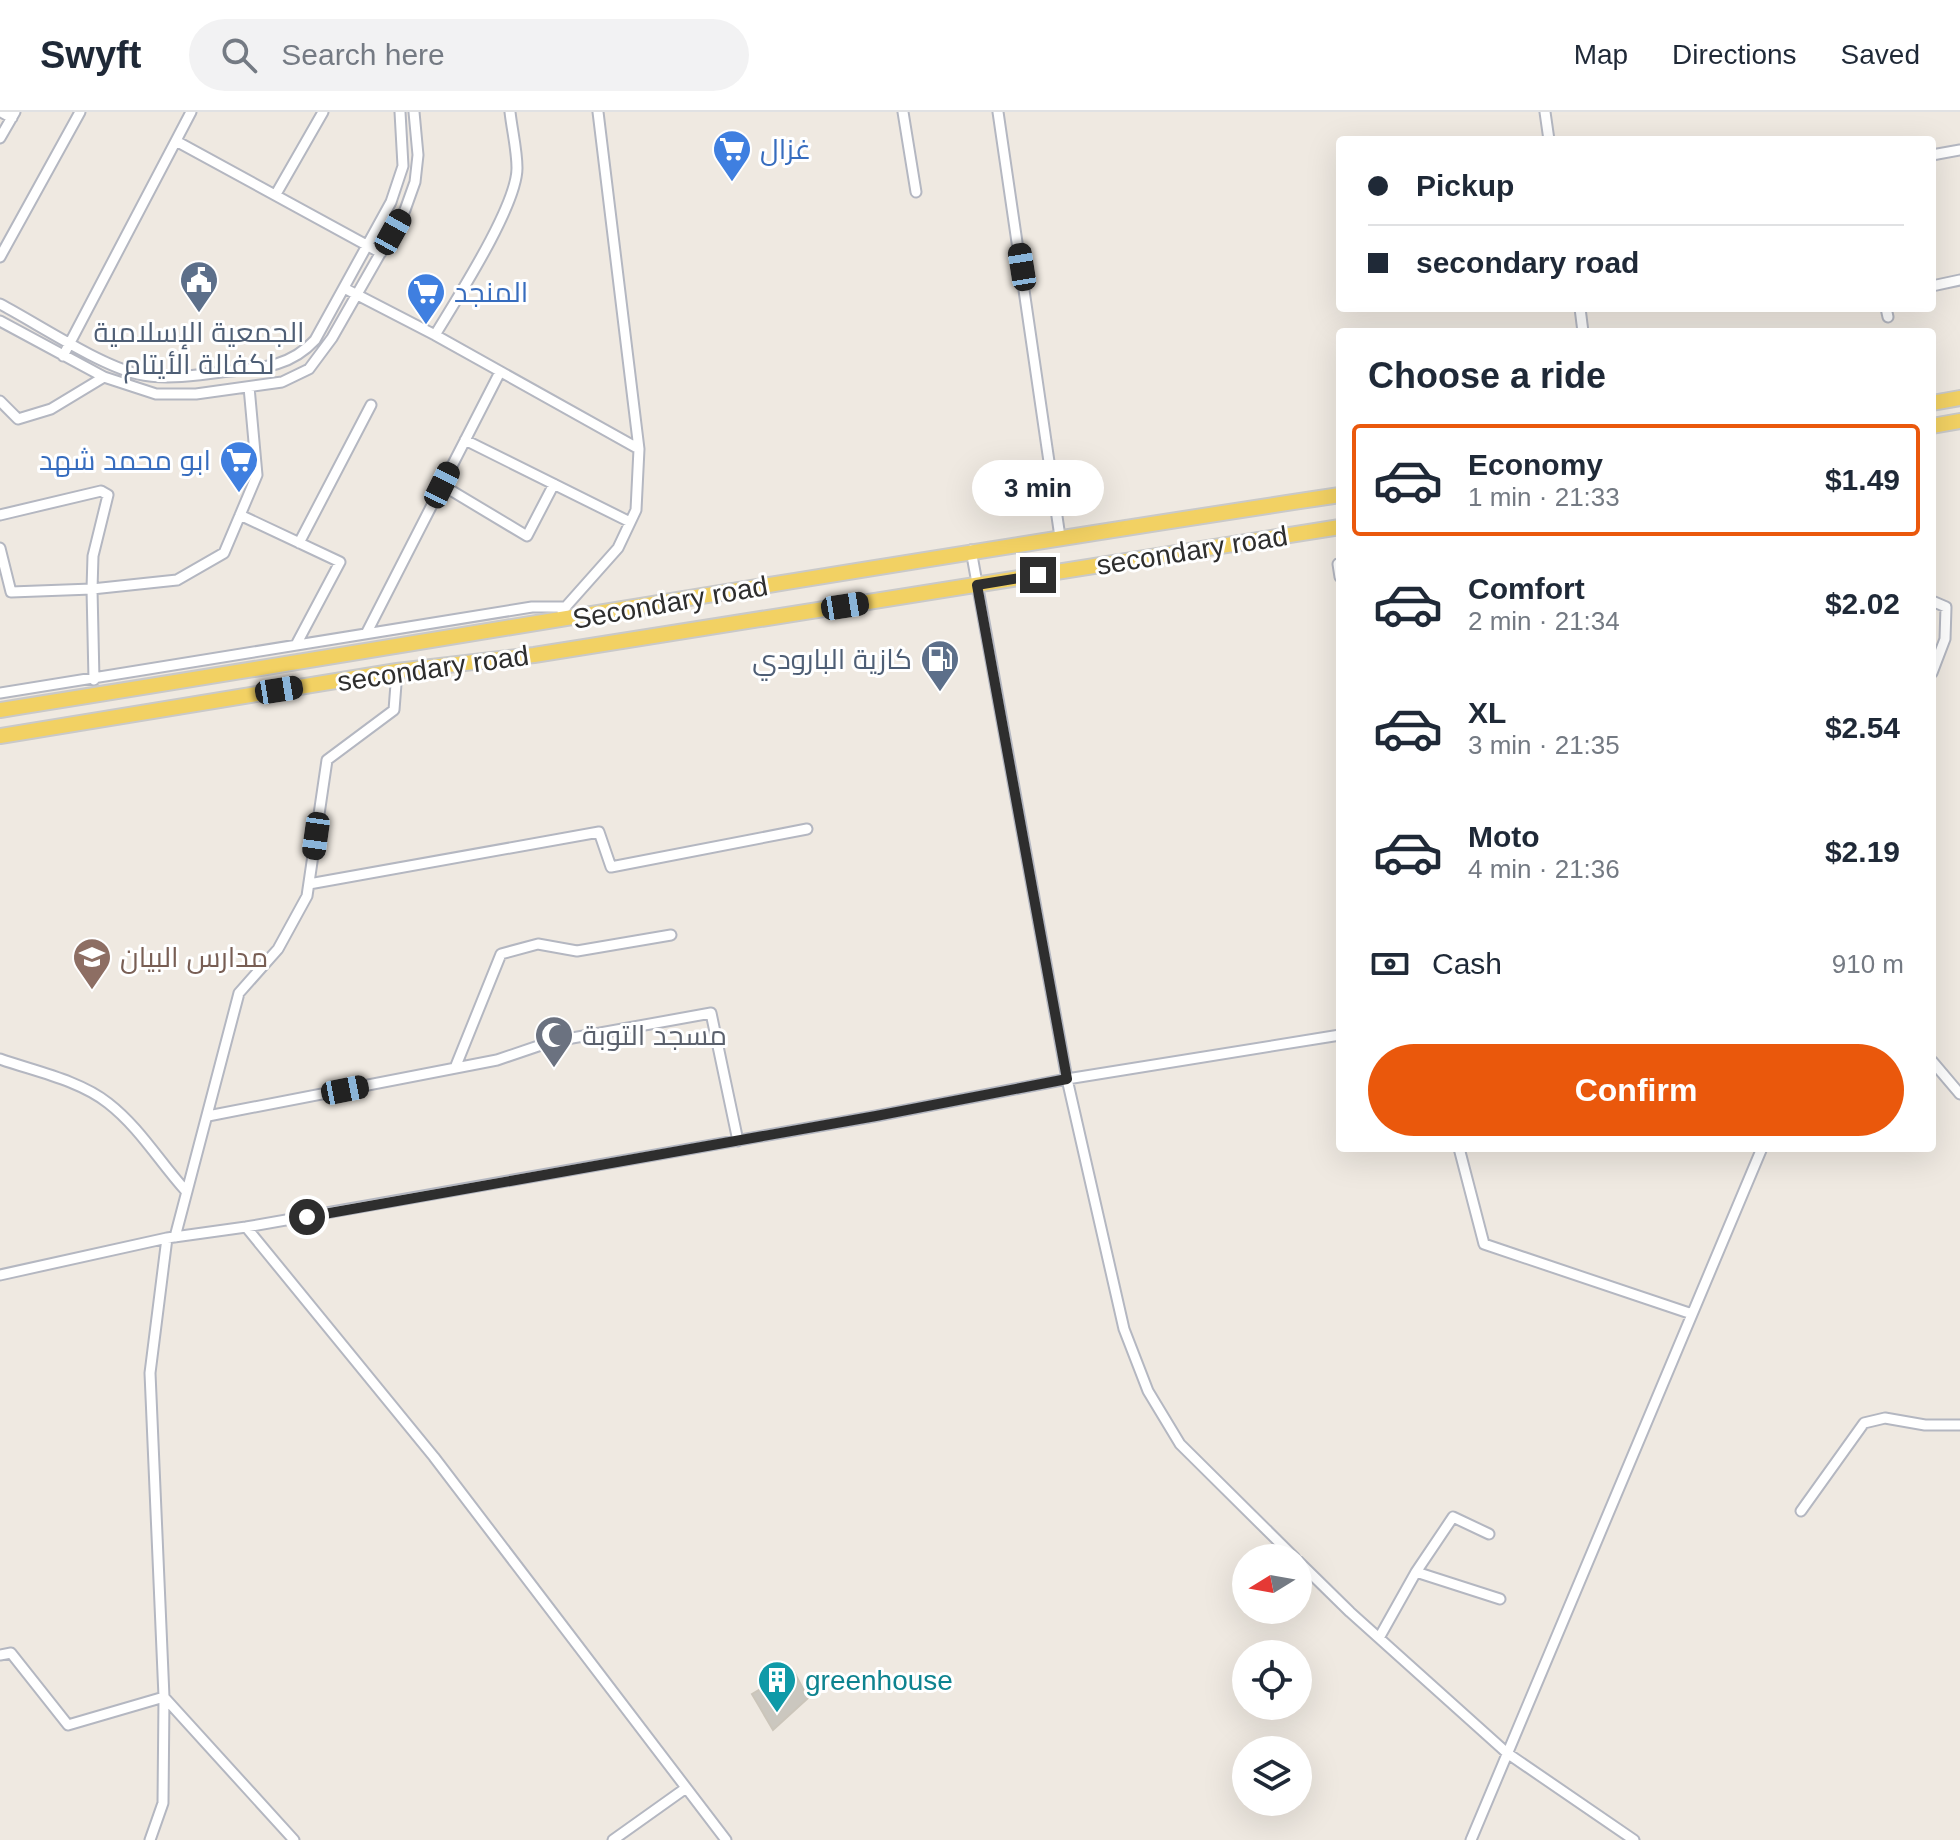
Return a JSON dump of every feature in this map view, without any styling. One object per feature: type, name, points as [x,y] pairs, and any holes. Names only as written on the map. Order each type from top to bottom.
[{"type":"main road","points":[[1936,402],[1960,398]]},
{"type":"main road","points":[[1936,425],[1960,421]]},
{"type":"main road","name":"Secondary road","points":[[0,710],[551,623],[971,550],[1336,496]]},
{"type":"main road","name":"secondary road","points":[[0,736],[397,671],[534,655],[1336,528]]},
{"type":"street","points":[[0,138],[13,115],[1,112]]},
{"type":"street","points":[[0,257],[80,112]]},
{"type":"street","points":[[63,356],[191,112]]},
{"type":"street","points":[[276,194],[323,112]]},
{"type":"street","points":[[0,304],[137,374],[164,377],[284,364],[315,340],[391,202],[403,166],[400,112]]},
{"type":"street","points":[[0,321],[104,377],[156,394],[196,394],[282,382],[309,369],[332,338],[405,210],[415,182],[418,155],[414,112]]},
{"type":"street","points":[[435,335],[487,246],[512,191],[517,170],[510,112]]},
{"type":"street","points":[[551,623],[618,548],[636,510],[639,449],[598,112]]},
{"type":"street","points":[[903,112],[916,192]]},
{"type":"street","points":[[998,112],[1060,537]]},
{"type":"street","points":[[1545,112],[1548,136]]},
{"type":"street","points":[[176,141],[381,253]]},
{"type":"street","points":[[1936,154],[1960,150]]},
{"type":"street","points":[[1936,285],[1960,280]]},
{"type":"street","points":[[344,288],[639,449]]},
{"type":"street","points":[[367,632],[500,372]]},
{"type":"street","points":[[0,401],[18,419],[51,409],[104,377]]},
{"type":"street","points":[[0,593],[92,589],[177,580],[224,553],[257,475],[249,387]]},
{"type":"street","points":[[299,543],[371,405]]},
{"type":"street","points":[[465,440],[630,522]]},
{"type":"street","points":[[442,485],[527,536],[554,484]]},
{"type":"street","points":[[0,515],[101,491],[108,495],[93,556],[93,678],[96,695]]},
{"type":"street","points":[[240,515],[340,562],[297,643]]},
{"type":"street","points":[[0,548],[11,592]]},
{"type":"street","points":[[971,550],[1067,1079],[1124,1329],[1148,1391],[1180,1444],[1282,1544]]},
{"type":"street","points":[[1936,603],[1946,607],[1945,639],[1936,663]]},
{"type":"street","points":[[0,693],[367,632],[532,607],[566,607]]},
{"type":"street","points":[[150,1840],[163,1803],[164,1697],[150,1373],[171,1238],[208,1116],[239,993],[278,949],[307,896],[327,760],[394,710],[397,671]]},
{"type":"street","points":[[309,884],[599,832],[611,867],[807,829]]},
{"type":"street","points":[[455,1068],[501,954],[538,944],[577,951],[671,935]]},
{"type":"street","points":[[208,1116],[497,1060],[550,1042],[711,1013],[738,1141]]},
{"type":"street","points":[[0,1275],[171,1238],[738,1141],[1067,1079],[1336,1036]]},
{"type":"street","points":[[0,1059],[66,1082],[106,1101],[137,1129],[185,1190]]},
{"type":"street","points":[[1936,1066],[1960,1094]]},
{"type":"street","points":[[1460,1152],[1484,1244],[1692,1314]]},
{"type":"street","points":[[1471,1840],[1760,1152]]},
{"type":"street","points":[[246,1227],[434,1457],[726,1840]]},
{"type":"street","points":[[1801,1511],[1864,1423],[1885,1418],[1925,1425],[1960,1425]]},
{"type":"street","points":[[1379,1638],[1416,1572],[1453,1517],[1489,1534]]},
{"type":"street","points":[[1416,1572],[1500,1599]]},
{"type":"street","points":[[1312,1573],[1507,1753],[1634,1840]]},
{"type":"street","points":[[0,1655],[11,1653],[68,1725],[164,1697]]},
{"type":"street","points":[[164,1697],[294,1840]]},
{"type":"street","points":[[613,1840],[686,1788]]},
{"type":"building","name":"greenhouse","points":[[793,1670],[808,1698],[773,1730],[752,1694]]},
{"type":"place","name":"غزال","points":[[732,183]]},
{"type":"place","name":"الجمعية الإسلامية لكفالة الأيتام","points":[[199,314]]},
{"type":"place","name":"المنجد","points":[[426,326]]},
{"type":"place","name":"ابو محمد شهد","points":[[239,494]]},
{"type":"place","name":"كازية البارودي","points":[[940,693]]},
{"type":"place","name":"مدارس البيان","points":[[92,991]]},
{"type":"place","name":"مسجد التوبة","points":[[554,1069]]},
{"type":"place","name":"greenhouse","points":[[777,1714]]},
{"type":"route","points":[[307,1217],[1067,1079],[977,585],[1038,575]]}]
